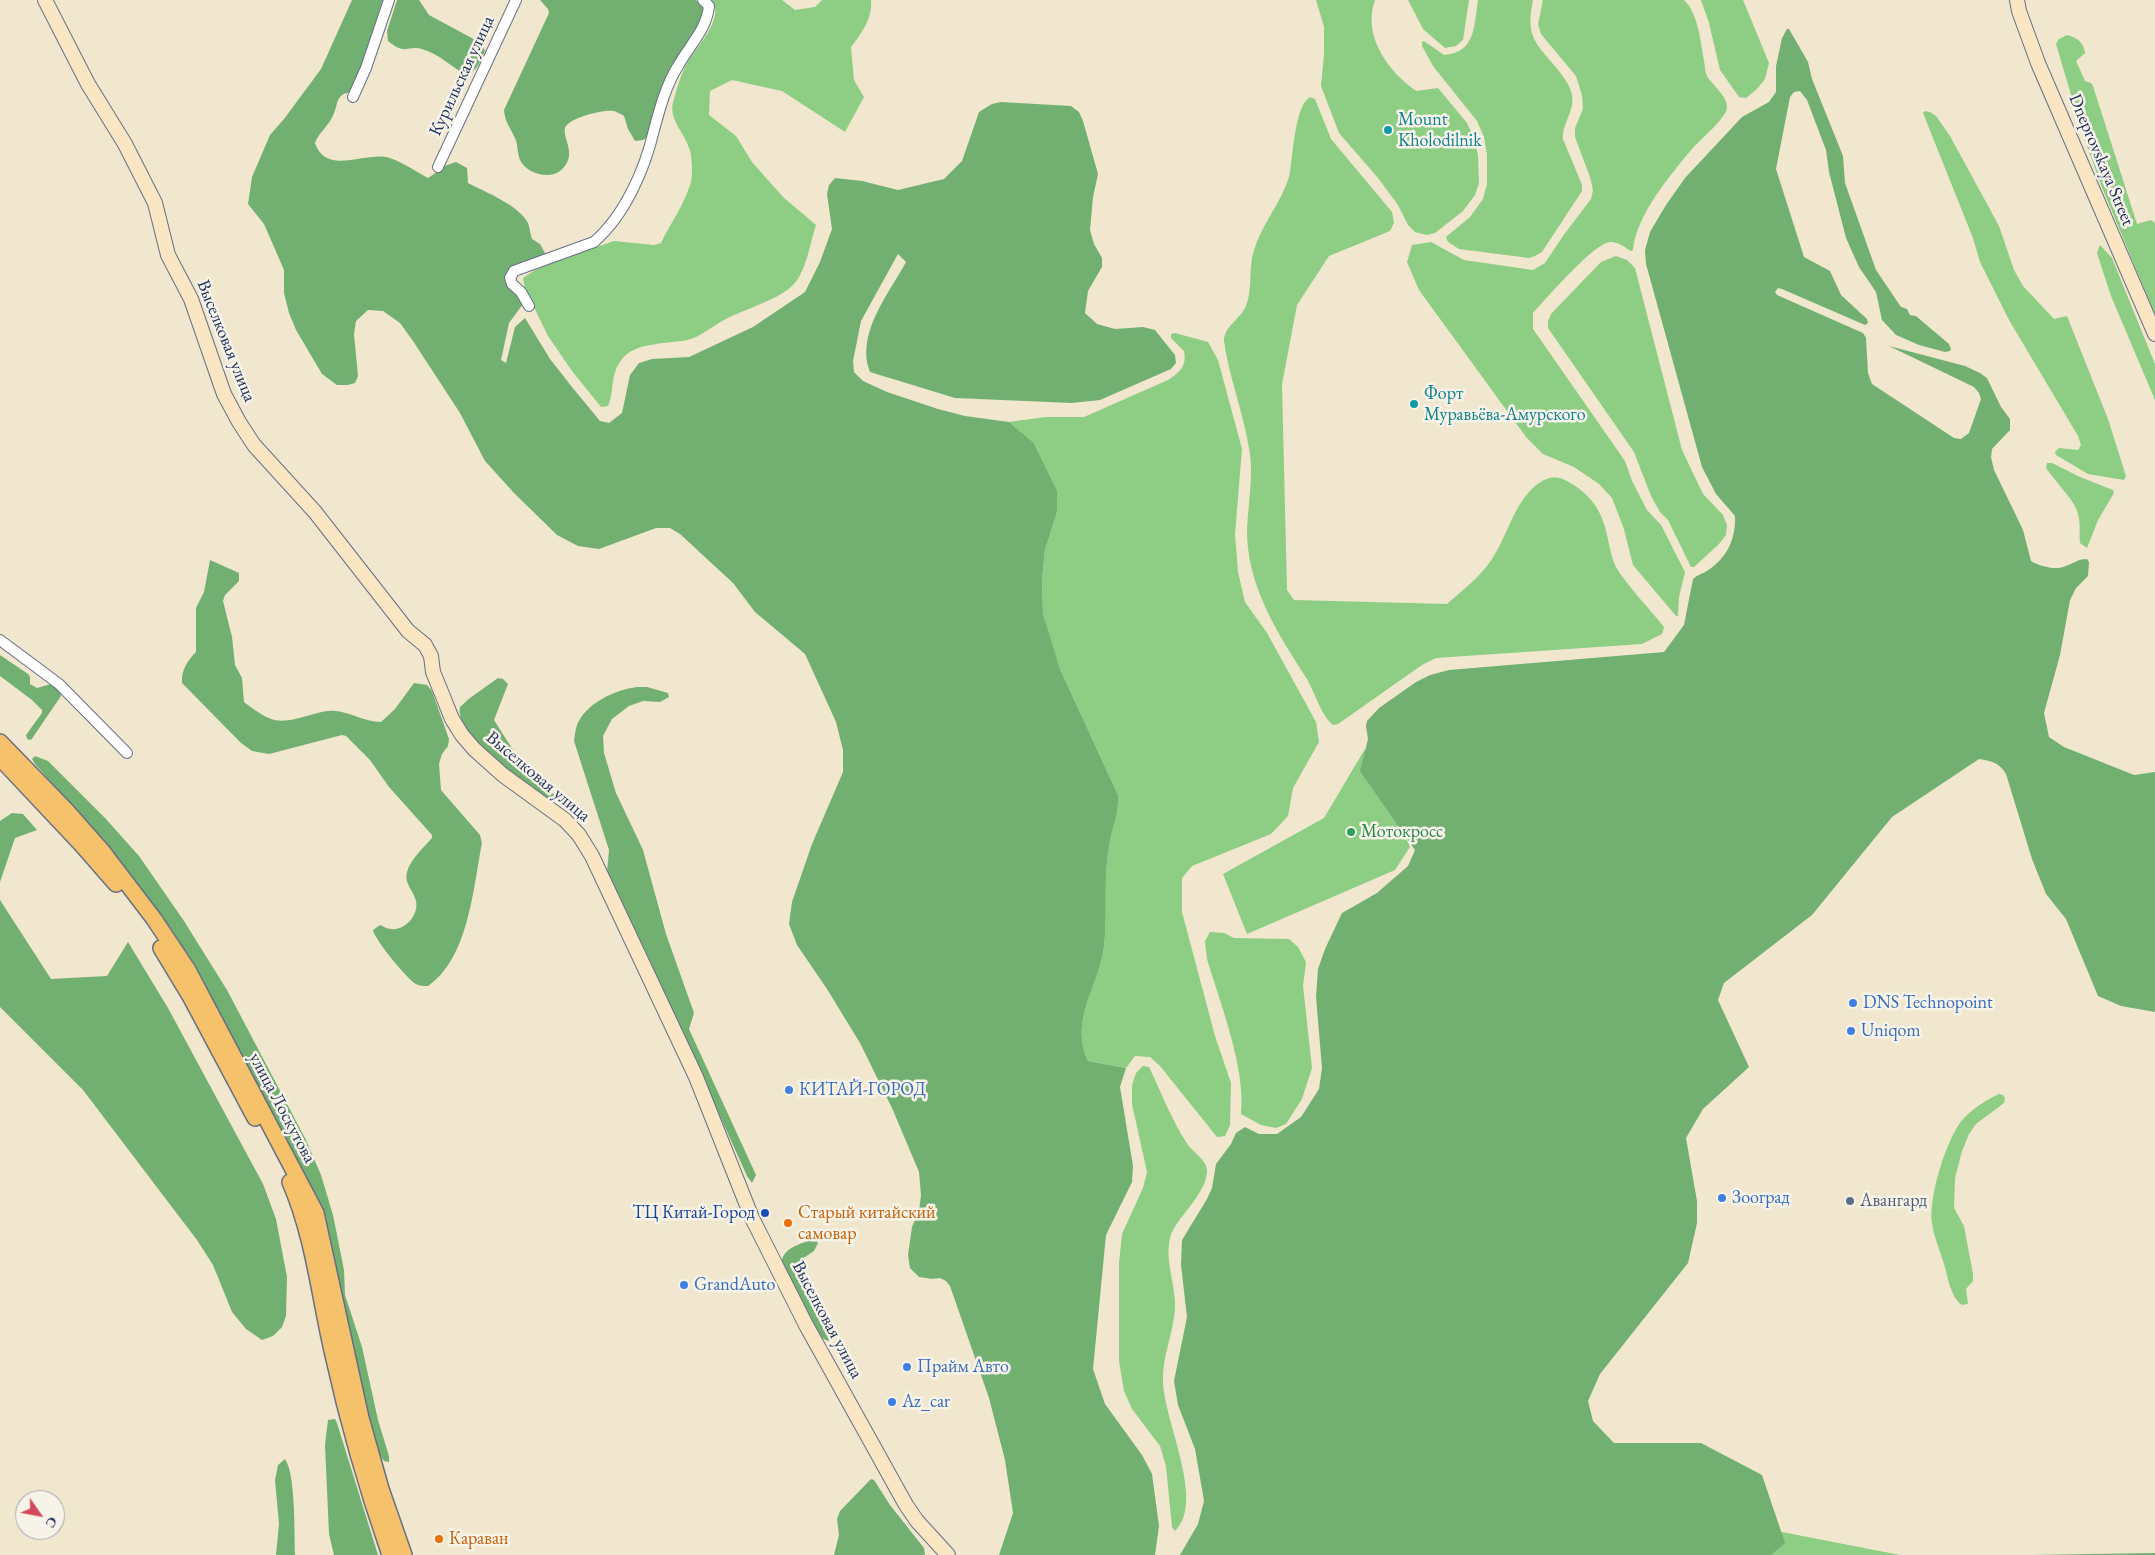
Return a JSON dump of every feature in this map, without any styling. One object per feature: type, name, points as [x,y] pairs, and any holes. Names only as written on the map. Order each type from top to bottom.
[{"type":"main road","name":"улица Лоскутова","points":[[0,742],[103,852],[154,918],[188,970],[316,1213],[361,1418],[381,1490],[404,1555]]},
{"type":"main road","name":"улица Лоскутова","points":[[0,758],[109,876],[161,947],[190,996],[289,1181],[302,1212],[310,1239],[332,1353],[353,1442],[369,1497],[390,1555]]},
{"type":"street","name":"Выселковая улица","points":[[45,0],[88,84],[125,144],[155,204],[168,255],[191,299],[224,394],[239,422],[254,445],[315,512],[408,632],[425,645],[430,656],[433,672],[452,719],[468,742],[503,775],[565,820],[579,835],[592,856],[652,980],[696,1077],[752,1218],[806,1325],[906,1505],[917,1521],[948,1555]]},
{"type":"street","points":[[353,97],[366,68],[389,0]]},
{"type":"street","name":"Курильская улица","points":[[438,167],[516,0]]},
{"type":"street","points":[[529,306],[521,292],[512,284],[510,278],[514,271],[594,242],[605,233],[627,200],[645,162],[658,110],[678,66],[708,18],[709,6],[703,0]]},
{"type":"street","name":"Dneprovskaya Street","points":[[2017,0],[2019,11],[2038,63],[2155,334]]},
{"type":"street","points":[[0,640],[59,684],[127,753]]},
{"type":"green space","points":[[352,0],[383,0],[363,64],[350,92],[340,97],[332,117],[315,143],[320,153],[336,160],[377,157],[391,158],[428,178],[447,165],[456,162],[467,168],[468,183],[510,205],[524,216],[532,239],[540,244],[545,253],[513,268],[515,290],[523,304],[509,323],[501,360],[506,363],[515,327],[525,318],[550,359],[572,387],[600,421],[609,423],[622,413],[630,375],[639,363],[652,359],[689,357],[753,327],[805,292],[820,262],[832,229],[827,194],[829,185],[835,178],[862,181],[898,190],[944,179],[962,161],[979,112],[992,104],[1001,102],[1071,106],[1079,112],[1098,174],[1093,197],[1090,230],[1094,244],[1102,258],[1102,267],[1088,291],[1085,313],[1097,324],[1115,329],[1143,327],[1155,330],[1175,355],[1176,363],[1171,369],[1100,400],[1072,403],[955,398],[870,372],[867,358],[867,343],[870,329],[883,301],[906,262],[898,254],[861,321],[853,361],[854,372],[863,381],[887,392],[965,416],[1009,422],[1033,442],[1057,491],[1057,512],[1045,550],[1042,580],[1043,614],[1060,669],[1118,795],[1116,816],[1107,859],[1104,947],[1083,1017],[1082,1031],[1083,1046],[1088,1061],[1126,1068],[1120,1087],[1133,1166],[1132,1182],[1106,1235],[1093,1369],[1105,1404],[1142,1455],[1152,1474],[1159,1526],[1155,1555],[999,1555],[1013,1513],[1005,1460],[989,1398],[950,1286],[940,1278],[919,1277],[910,1268],[908,1255],[912,1227],[919,1211],[921,1195],[919,1172],[892,1108],[860,1043],[797,945],[789,924],[792,902],[812,844],[843,772],[843,750],[836,722],[805,654],[755,612],[733,583],[680,534],[670,528],[656,528],[599,549],[578,546],[557,535],[514,493],[485,461],[460,413],[413,341],[400,323],[383,311],[368,310],[356,321],[354,334],[358,376],[355,383],[348,385],[337,385],[322,374],[296,330],[284,293],[284,270],[264,224],[248,204],[252,177],[270,135],[321,69]]},
{"type":"green space","points":[[397,0],[419,0],[429,15],[481,43],[485,51],[480,63],[472,72],[464,74],[428,51],[417,48],[402,49],[388,41],[387,31]]},
{"type":"green space","points":[[540,0],[696,0],[704,9],[704,17],[648,137],[635,141],[628,129],[624,116],[614,111],[595,113],[579,118],[568,124],[565,128],[569,153],[566,165],[560,171],[550,175],[532,172],[523,165],[519,157],[516,140],[504,110],[549,13]]},
{"type":"green space","points":[[711,0],[782,0],[795,10],[815,7],[822,0],[871,0],[868,19],[851,47],[854,80],[864,97],[845,132],[782,91],[732,80],[710,91],[709,115],[736,136],[752,162],[783,197],[816,225],[805,263],[795,283],[771,299],[724,320],[692,339],[652,345],[635,349],[628,353],[615,371],[608,406],[601,407],[572,371],[548,336],[525,289],[523,278],[535,270],[614,241],[654,245],[661,243],[684,200],[691,182],[692,170],[689,147],[675,121],[672,107],[685,67],[712,25],[715,7]]},
{"type":"green space","points":[[1316,0],[1375,0],[1372,13],[1372,27],[1380,51],[1387,63],[1416,91],[1438,88],[1467,123],[1474,138],[1478,155],[1479,183],[1475,195],[1463,211],[1435,233],[1427,235],[1415,232],[1408,225],[1398,205],[1378,178],[1339,133],[1321,86],[1324,27]]},
{"type":"green space","points":[[1408,0],[1469,0],[1463,40],[1456,46],[1445,48],[1423,29]]},
{"type":"green space","points":[[1478,0],[1533,0],[1530,23],[1534,39],[1565,79],[1572,95],[1572,106],[1564,128],[1563,139],[1582,185],[1582,191],[1542,252],[1529,258],[1459,249],[1448,242],[1446,237],[1470,217],[1483,199],[1487,184],[1487,154],[1484,137],[1477,121],[1433,66],[1422,46],[1422,42],[1424,41],[1444,55],[1462,49],[1472,36]]},
{"type":"green space","points":[[1543,0],[1684,0],[1693,12],[1696,20],[1706,74],[1727,104],[1726,112],[1674,170],[1647,209],[1633,250],[1631,251],[1615,242],[1603,245],[1582,261],[1533,313],[1533,329],[1625,461],[1632,481],[1647,510],[1661,525],[1685,572],[1679,597],[1678,616],[1633,565],[1624,529],[1612,498],[1599,484],[1574,467],[1543,454],[1526,437],[1419,290],[1407,262],[1412,245],[1431,242],[1464,260],[1533,270],[1545,263],[1591,199],[1593,190],[1590,177],[1575,137],[1575,128],[1583,109],[1582,95],[1576,76],[1541,34],[1538,24]]},
{"type":"green space","points":[[1701,0],[1743,0],[1769,63],[1765,79],[1746,98],[1739,97],[1720,70],[1709,23]]},
{"type":"green space","points":[[1787,29],[1789,29],[1808,62],[1812,79],[1843,156],[1845,183],[1876,270],[1901,307],[1907,309],[1910,315],[1916,316],[1949,344],[1951,349],[1945,352],[1919,345],[1896,335],[1882,320],[1876,292],[1859,267],[1846,238],[1829,172],[1826,150],[1807,100],[1800,91],[1794,92],[1790,97],[1776,169],[1804,257],[1830,271],[1841,295],[1867,319],[1868,323],[1865,325],[1782,289],[1778,288],[1775,292],[1777,295],[1863,333],[1866,338],[1868,373],[1872,384],[1954,438],[1961,439],[1969,433],[1981,399],[1979,393],[1974,387],[1889,346],[1965,366],[1987,378],[2001,407],[2010,419],[2010,430],[1992,449],[1991,457],[1994,470],[2023,530],[2031,561],[2051,568],[2063,567],[2084,559],[2087,559],[2089,562],[2088,576],[2076,588],[2070,600],[2060,655],[2044,713],[2049,737],[2064,747],[2134,775],[2155,772],[2155,1012],[2121,1006],[2098,996],[2066,919],[2046,894],[2032,859],[2006,774],[1998,765],[1991,761],[1979,759],[1892,817],[1812,915],[1724,983],[1718,1000],[1749,1067],[1703,1109],[1686,1138],[1697,1201],[1697,1223],[1688,1263],[1600,1374],[1588,1401],[1593,1421],[1614,1443],[1701,1443],[1762,1475],[1785,1543],[1771,1555],[1180,1555],[1198,1524],[1204,1501],[1195,1449],[1178,1405],[1174,1381],[1187,1317],[1181,1265],[1182,1240],[1212,1188],[1216,1164],[1231,1144],[1236,1133],[1245,1127],[1259,1134],[1277,1134],[1301,1117],[1319,1089],[1322,1068],[1316,997],[1318,969],[1325,949],[1342,913],[1377,893],[1408,866],[1415,850],[1360,771],[1368,739],[1367,721],[1379,708],[1416,682],[1430,675],[1449,670],[1664,652],[1684,625],[1693,579],[1707,571],[1720,560],[1732,540],[1735,516],[1716,494],[1702,467],[1646,264],[1645,250],[1650,232],[1685,178],[1742,117],[1769,102],[1776,92],[1776,66],[1782,38]]},
{"type":"green space","points":[[2067,35],[2074,37],[2082,43],[2085,53],[2076,61],[2085,81],[2093,86],[2137,224],[2151,220],[2155,223],[2155,315],[2101,185],[2082,132],[2056,44],[2059,39]]},
{"type":"green space","points":[[1310,97],[1315,99],[1331,139],[1392,212],[1394,223],[1390,231],[1329,256],[1297,305],[1282,384],[1287,590],[1294,600],[1447,604],[1487,566],[1497,551],[1523,499],[1529,492],[1545,480],[1560,478],[1579,488],[1595,505],[1602,519],[1616,567],[1632,590],[1664,627],[1662,634],[1642,644],[1436,658],[1422,665],[1338,724],[1333,725],[1325,716],[1307,679],[1275,627],[1258,590],[1252,571],[1247,531],[1251,478],[1250,458],[1224,341],[1227,331],[1246,306],[1252,257],[1257,240],[1286,187],[1297,122],[1305,102]]},
{"type":"green space","points":[[1925,111],[1936,116],[1950,136],[1999,226],[2014,270],[2023,286],[2054,319],[2067,316],[2108,419],[2126,476],[2124,480],[2088,474],[2056,455],[2055,452],[2059,448],[2078,450],[2081,445],[2078,436],[2009,320],[1980,262],[1973,238],[1923,113]]},
{"type":"green space","points":[[2100,245],[2112,258],[2155,364],[2155,400],[2111,296],[2097,253]]},
{"type":"green space","points":[[1616,256],[1627,260],[1635,268],[1682,450],[1703,494],[1723,515],[1727,525],[1726,535],[1719,544],[1694,567],[1691,567],[1668,520],[1660,512],[1651,496],[1634,452],[1548,328],[1551,314],[1601,262]]},
{"type":"green space","points":[[1175,333],[1208,342],[1218,360],[1242,449],[1235,534],[1238,572],[1245,602],[1267,633],[1316,722],[1319,742],[1293,788],[1288,816],[1271,834],[1192,866],[1182,878],[1182,912],[1215,1036],[1231,1083],[1230,1125],[1225,1136],[1217,1137],[1160,1066],[1150,1057],[1135,1056],[1126,1068],[1088,1061],[1083,1046],[1083,1017],[1104,947],[1107,859],[1116,816],[1118,795],[1060,669],[1050,638],[1043,614],[1042,580],[1045,550],[1057,512],[1033,442],[1009,422],[1045,417],[1084,417],[1168,380],[1182,368],[1185,356],[1184,351],[1171,338],[1171,334]]},
{"type":"green space","points":[[2047,463],[2052,463],[2113,490],[2114,493],[2098,520],[2087,548],[2080,543],[2079,519],[2075,506],[2046,468]]},
{"type":"green space","points":[[210,560],[239,573],[239,581],[225,595],[223,601],[232,637],[235,665],[242,678],[244,702],[263,715],[270,719],[284,721],[333,711],[369,721],[381,722],[395,709],[414,683],[427,685],[432,691],[449,739],[448,746],[442,754],[439,764],[441,790],[480,835],[482,843],[472,901],[461,940],[442,974],[428,986],[416,984],[406,975],[385,950],[373,930],[380,925],[396,929],[406,925],[413,917],[416,901],[406,876],[414,858],[432,838],[432,835],[389,787],[370,760],[346,736],[342,735],[269,754],[252,751],[241,743],[182,683],[186,666],[196,652],[196,608],[204,592]]},
{"type":"green space","points":[[0,655],[28,674],[30,684],[37,688],[51,684],[60,692],[61,696],[31,740],[27,739],[26,735],[42,713],[42,710],[0,676]]},
{"type":"green space","points":[[498,678],[503,679],[508,684],[494,720],[522,762],[539,781],[559,798],[557,801],[545,797],[530,788],[496,763],[469,733],[461,719],[460,707]]},
{"type":"green space","points":[[647,687],[668,693],[669,697],[660,702],[643,701],[629,706],[612,719],[603,736],[604,753],[616,793],[643,850],[666,934],[694,1013],[689,1029],[756,1175],[752,1183],[747,1176],[650,961],[607,872],[609,850],[574,741],[576,727],[581,717],[594,704],[620,691]]},
{"type":"green space","name":"Мотокросс","points":[[1365,749],[1410,847],[1395,870],[1247,934],[1223,874],[1324,818]]},
{"type":"green space","points":[[35,756],[48,761],[105,818],[139,856],[184,921],[227,990],[306,1140],[321,1175],[333,1215],[344,1270],[345,1295],[362,1347],[389,1462],[384,1461],[381,1457],[360,1389],[330,1254],[327,1227],[314,1191],[239,1059],[207,992],[169,926],[126,868],[35,764],[32,759]]},
{"type":"green space","points":[[12,813],[23,814],[37,830],[15,838],[0,882],[0,821]]},
{"type":"green space","points":[[0,900],[51,979],[107,976],[128,942],[168,1008],[263,1184],[276,1219],[287,1277],[286,1316],[282,1327],[273,1336],[262,1340],[246,1329],[232,1312],[213,1265],[197,1240],[83,1090],[0,1007]]},
{"type":"green space","points":[[1210,932],[1224,933],[1234,938],[1289,939],[1298,947],[1306,962],[1303,986],[1312,1068],[1302,1099],[1286,1124],[1276,1128],[1261,1125],[1241,1114],[1242,1096],[1236,1056],[1207,959],[1205,941]]},
{"type":"green space","points":[[1143,1066],[1149,1067],[1177,1126],[1188,1145],[1207,1168],[1201,1190],[1173,1230],[1169,1246],[1175,1311],[1165,1358],[1164,1394],[1185,1479],[1186,1500],[1184,1517],[1175,1531],[1172,1527],[1166,1466],[1160,1446],[1132,1409],[1124,1391],[1119,1361],[1119,1263],[1122,1234],[1143,1188],[1147,1172],[1132,1104],[1132,1085],[1136,1073]]},
{"type":"green space","points":[[1999,1094],[2005,1098],[2004,1103],[1976,1124],[1969,1134],[1962,1151],[1955,1178],[1954,1208],[1964,1226],[1973,1274],[1973,1281],[1966,1289],[1968,1304],[1962,1305],[1952,1292],[1934,1233],[1932,1223],[1933,1199],[1940,1168],[1951,1138],[1964,1118]]},
{"type":"green space","points":[[815,1238],[818,1243],[814,1251],[802,1259],[810,1289],[832,1337],[828,1341],[822,1338],[782,1266],[784,1255],[788,1251]]},
{"type":"green space","points":[[335,1419],[378,1555],[334,1555],[329,1534],[325,1445],[328,1420]]},
{"type":"green space","points":[[285,1459],[289,1467],[293,1491],[295,1555],[276,1555],[279,1524],[275,1480],[278,1465]]},
{"type":"green space","points":[[871,1479],[874,1480],[890,1505],[924,1548],[925,1555],[834,1555],[839,1535],[837,1519],[840,1511]]},
{"type":"green space","points":[[1756,1527],[1900,1555],[1723,1555]]},
{"type":"green space","points":[[2155,1553],[2155,1555],[2031,1555]]},
{"type":"place","name":"Mount Kholodilnik","points":[[1388,130]]},
{"type":"place","name":"Форт Муравьёва-Амурского","points":[[1414,404]]},
{"type":"place","name":"Мотокросс","points":[[1351,832]]},
{"type":"place","name":"DNS Technopoint","points":[[1853,1003]]},
{"type":"place","name":"Uniqom","points":[[1851,1031]]},
{"type":"place","name":"КИТАЙ-ГОРОД","points":[[789,1090]]},
{"type":"place","name":"Зооград","points":[[1722,1198]]},
{"type":"place","name":"Авангард","points":[[1850,1201]]},
{"type":"place","name":"ТЦ Китай-Город","points":[[765,1213]]},
{"type":"place","name":"Старый китайский самовар","points":[[788,1223]]},
{"type":"place","name":"GrandAuto","points":[[684,1285]]},
{"type":"place","name":"Прайм Авто","points":[[907,1367]]},
{"type":"place","name":"Az_car","points":[[892,1402]]},
{"type":"place","name":"Караван","points":[[439,1539]]}]
